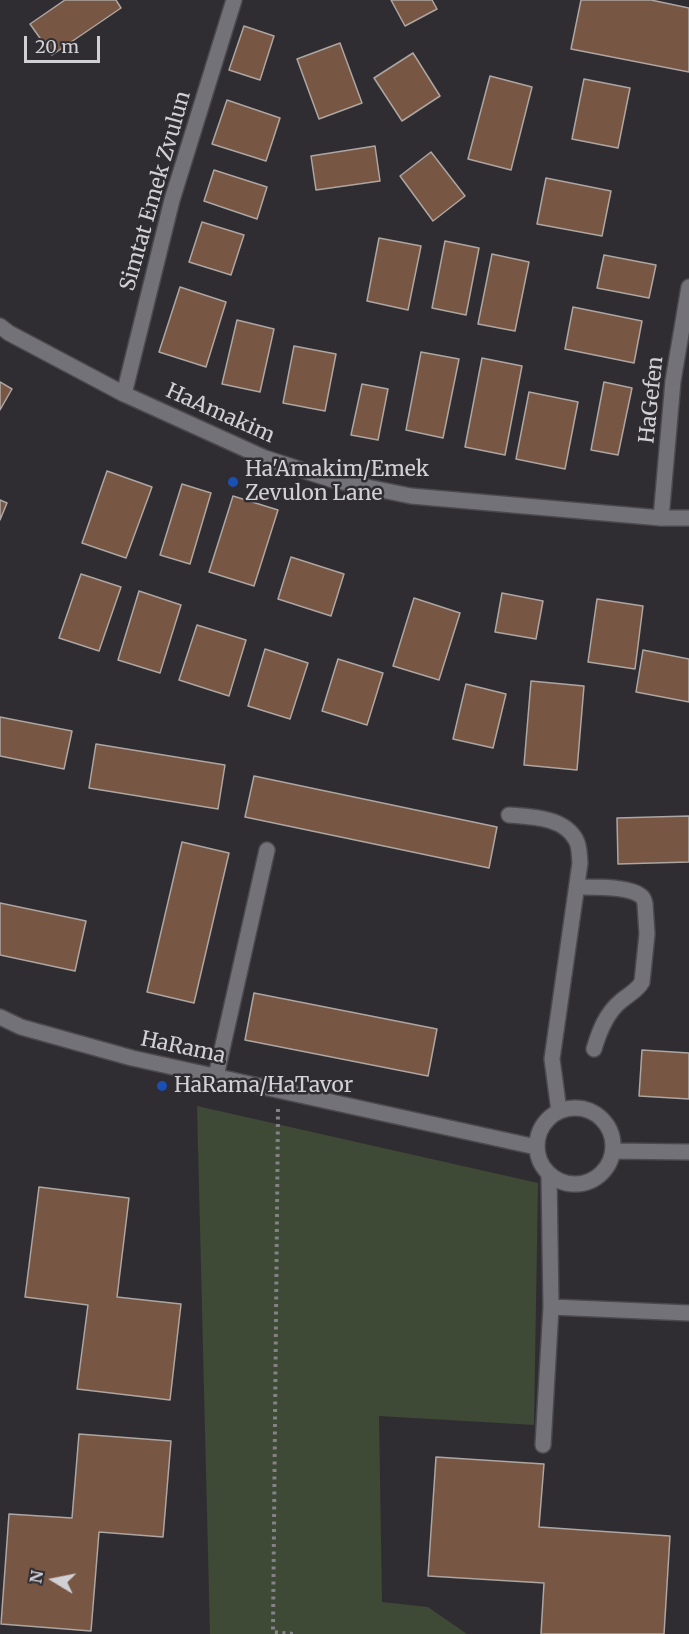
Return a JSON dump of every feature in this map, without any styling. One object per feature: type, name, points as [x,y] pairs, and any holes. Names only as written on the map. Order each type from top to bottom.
[{"type":"street","name":"Simtat Emek Zvulun","points":[[124,394],[172,200],[234,0]]},
{"type":"street","name":"HaGefen","points":[[661,518],[673,381],[689,287]]},
{"type":"street","name":"HaAmakim","points":[[0,326],[9,333],[124,394],[265,458],[333,480],[411,496],[661,518],[689,518]]},
{"type":"street","points":[[509,815],[559,824],[569,829],[578,842],[580,863],[578,887],[552,1059],[559,1111]]},
{"type":"street","points":[[216,1076],[267,850]]},
{"type":"street","points":[[578,887],[627,890],[639,894],[645,900],[647,934],[642,982],[639,989],[619,1002],[601,1026],[594,1050]]},
{"type":"street","name":"HaRama","points":[[0,1017],[21,1027],[132,1058],[536,1147]]},
{"type":"street","points":[[572,1107],[590,1110],[610,1128],[614,1151],[611,1162],[591,1181],[574,1185],[560,1182],[549,1175],[539,1160],[536,1147],[541,1129],[548,1118],[559,1111],[572,1107]]},
{"type":"street","points":[[614,1151],[689,1152]]},
{"type":"street","points":[[543,1445],[551,1307],[549,1175]]},
{"type":"street","points":[[551,1307],[689,1313]]},
{"type":"path","points":[[279,1090],[273,1632],[294,1634]]},
{"type":"green space","points":[[197,1106],[538,1183],[534,1425],[379,1416],[382,1602],[428,1607],[467,1634],[210,1634]]},
{"type":"building","points":[[65,0],[116,0],[121,8],[52,55],[30,24]]},
{"type":"building","points":[[391,0],[432,0],[437,9],[405,26]]},
{"type":"building","points":[[581,0],[651,0],[689,8],[689,72],[571,49]]},
{"type":"building","points":[[244,26],[274,36],[260,80],[229,70]]},
{"type":"building","points":[[340,43],[362,103],[319,119],[297,59]]},
{"type":"building","points":[[413,53],[440,96],[402,121],[374,78]]},
{"type":"building","points":[[490,76],[532,87],[511,170],[468,159]]},
{"type":"building","points":[[584,79],[630,88],[618,148],[572,139]]},
{"type":"building","points":[[227,100],[280,118],[266,161],[212,144]]},
{"type":"building","points":[[375,146],[380,181],[316,190],[311,156]]},
{"type":"building","points":[[431,152],[465,196],[433,221],[400,176]]},
{"type":"building","points":[[214,170],[267,187],[257,219],[204,201]]},
{"type":"building","points":[[546,178],[611,191],[602,236],[537,224]]},
{"type":"building","points":[[202,222],[244,235],[231,275],[189,262]]},
{"type":"building","points":[[379,238],[421,246],[408,310],[367,301]]},
{"type":"building","points":[[445,241],[479,248],[466,315],[432,308]]},
{"type":"building","points":[[492,254],[529,262],[515,331],[478,324]]},
{"type":"building","points":[[604,255],[656,265],[649,298],[597,288]]},
{"type":"building","points":[[180,287],[226,302],[206,367],[159,352]]},
{"type":"building","points":[[573,307],[642,321],[634,363],[565,349]]},
{"type":"building","points":[[237,320],[274,329],[260,392],[222,384]]},
{"type":"building","points":[[294,346],[336,354],[325,411],[283,403]]},
{"type":"building","points":[[421,352],[459,359],[443,438],[406,430]]},
{"type":"building","points":[[482,358],[522,366],[505,455],[465,447]]},
{"type":"building","points":[[0,382],[12,389],[0,410]]},
{"type":"building","points":[[604,382],[632,388],[618,455],[591,450]]},
{"type":"building","points":[[362,384],[388,389],[378,440],[351,435]]},
{"type":"building","points":[[529,392],[578,402],[565,469],[516,459]]},
{"type":"building","points":[[107,471],[152,487],[126,558],[82,543]]},
{"type":"building","points":[[182,484],[211,493],[190,564],[160,555]]},
{"type":"building","points":[[233,496],[278,510],[254,586],[209,572]]},
{"type":"building","points":[[0,500],[7,503],[0,520]]},
{"type":"building","points":[[291,557],[344,574],[331,616],[278,599]]},
{"type":"building","points":[[81,574],[121,587],[99,651],[59,638]]},
{"type":"building","points":[[139,591],[181,605],[160,673],[118,660]]},
{"type":"building","points":[[502,593],[543,601],[536,639],[495,632]]},
{"type":"building","points":[[414,598],[460,613],[439,680],[393,666]]},
{"type":"building","points":[[597,599],[643,606],[635,669],[588,662]]},
{"type":"building","points":[[197,625],[246,640],[229,696],[179,680]]},
{"type":"building","points":[[265,649],[308,663],[290,719],[248,706]]},
{"type":"building","points":[[643,650],[689,659],[689,702],[636,692]]},
{"type":"building","points":[[338,659],[383,673],[367,725],[322,711]]},
{"type":"building","points":[[531,681],[584,686],[577,770],[524,765]]},
{"type":"building","points":[[466,684],[506,694],[493,748],[453,739]]},
{"type":"building","points":[[0,717],[72,731],[64,769],[0,756]]},
{"type":"building","points":[[96,744],[225,765],[218,809],[89,788]]},
{"type":"building","points":[[254,776],[497,827],[489,868],[245,817]]},
{"type":"building","points":[[689,816],[689,862],[618,864],[617,818]]},
{"type":"building","points":[[182,842],[229,853],[194,1003],[147,992]]},
{"type":"building","points":[[0,903],[86,921],[75,971],[0,955]]},
{"type":"building","points":[[254,993],[437,1029],[428,1076],[245,1040]]},
{"type":"building","points":[[642,1050],[689,1053],[689,1099],[639,1096]]},
{"type":"building","points":[[39,1187],[129,1198],[117,1297],[181,1304],[170,1400],[77,1389],[88,1305],[25,1297]]},
{"type":"building","points":[[79,1434],[171,1441],[163,1537],[99,1532],[91,1631],[1,1624],[9,1514],[72,1518]]},
{"type":"building","points":[[436,1457],[544,1464],[539,1527],[670,1536],[664,1634],[541,1634],[544,1583],[428,1576]]},
{"type":"place","name":"Ha'Amakim/Emek Zevulon Lane","points":[[233,482]]},
{"type":"place","name":"HaRama/HaTavor","points":[[162,1086]]}]
